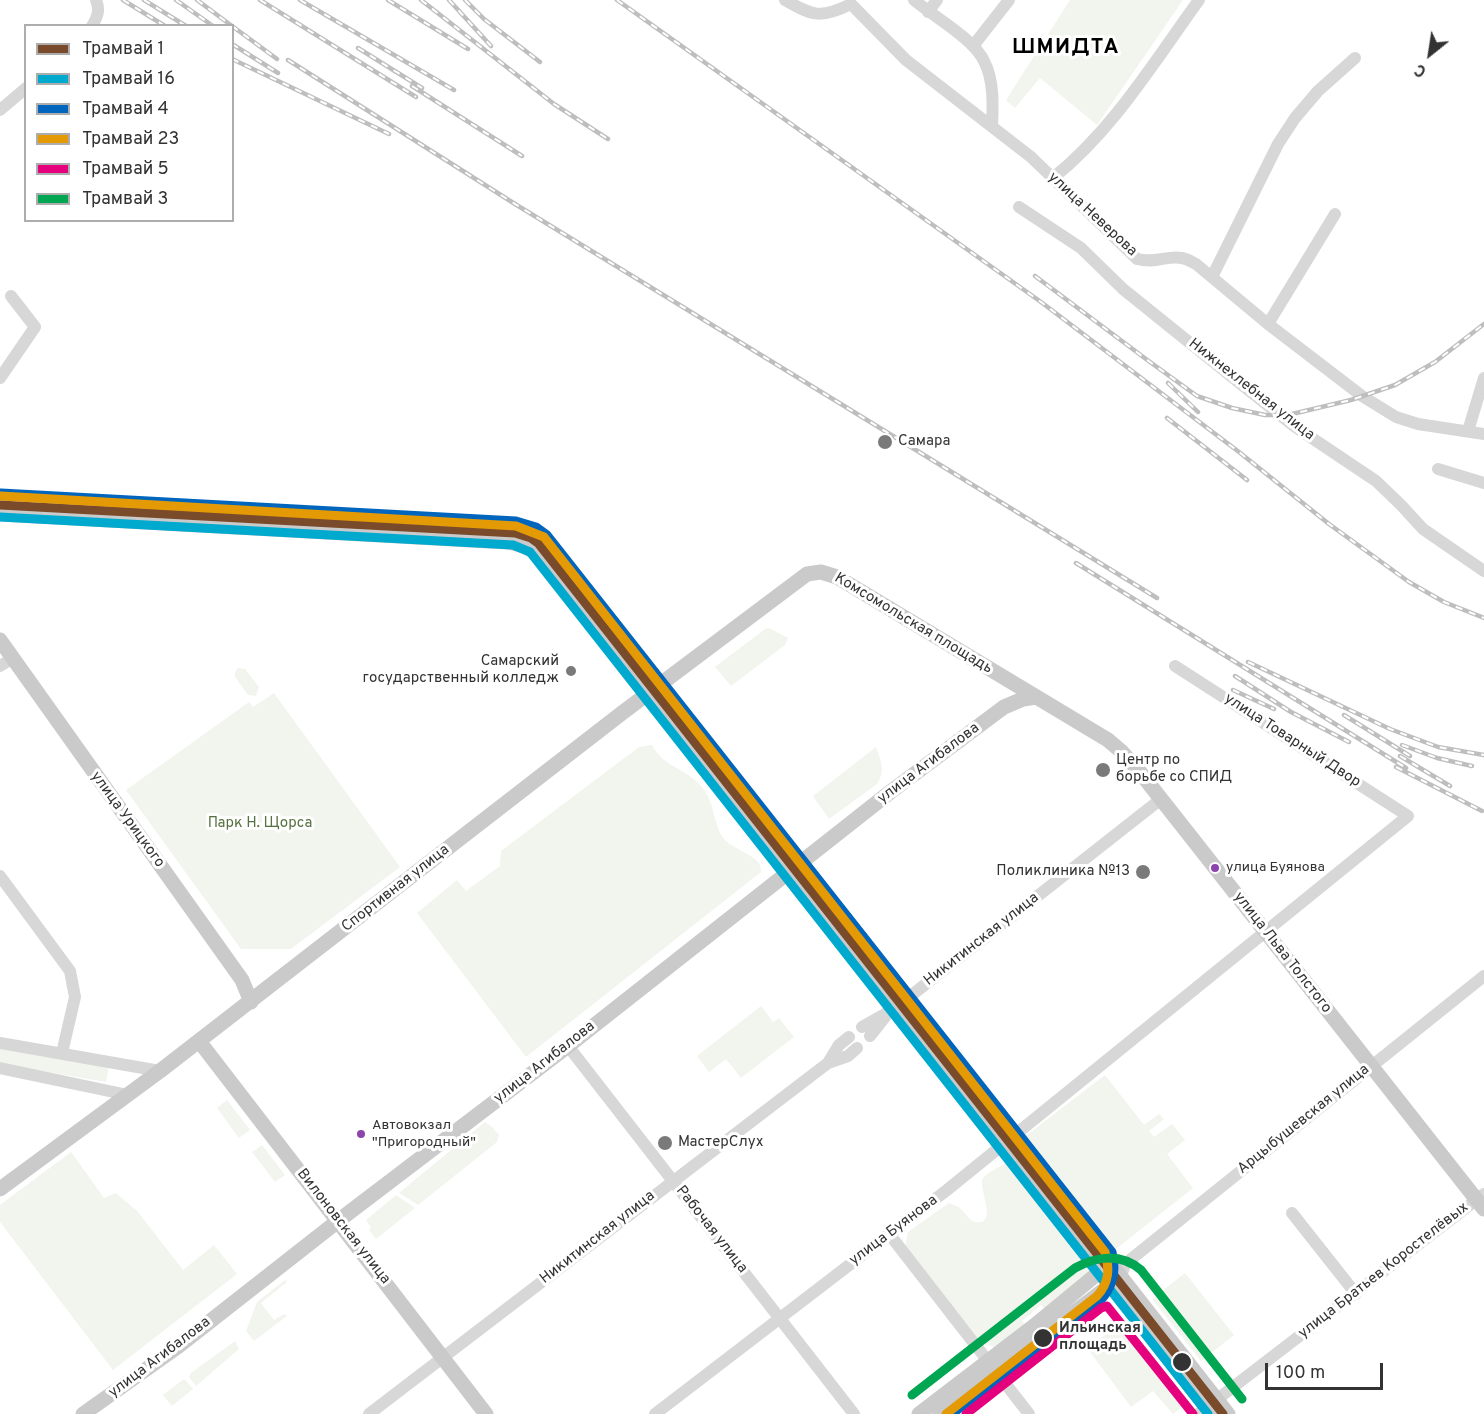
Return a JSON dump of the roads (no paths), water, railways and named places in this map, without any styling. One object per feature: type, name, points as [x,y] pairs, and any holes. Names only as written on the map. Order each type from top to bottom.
[{"type":"main road","points":[[0,501],[302,516],[527,533],[550,550],[653,691]]},
{"type":"main road","points":[[0,514],[507,542],[524,545],[539,556],[653,691],[793,869],[896,1008],[1113,1272],[1208,1409],[1228,1414]]},
{"type":"main road","name":"Комсомольская площадь","points":[[792,586],[814,572],[833,575],[1002,676]]},
{"type":"main road","name":"Спортивная улица","points":[[0,1190],[251,1002],[792,586]]},
{"type":"main road","name":"улица Урицкого","points":[[0,640],[6,662],[242,980],[251,1002]]},
{"type":"main road","points":[[1002,676],[1008,682],[1011,694],[1010,700],[1004,707]]},
{"type":"main road","name":"улица Льва Толстого","points":[[1002,676],[1115,746],[1139,771],[1371,1066],[1481,1201]]},
{"type":"main road","name":"улица Агибалова","points":[[83,1414],[176,1348],[568,1046],[889,793],[1004,707],[1023,699],[1036,698]]},
{"type":"main road","name":"Вилоновская улица","points":[[199,1041],[486,1414]]},
{"type":"main road","name":"Арцыбушевская улица","points":[[919,1414],[992,1366],[1113,1272]]},
{"type":"main road","name":"Арцыбушевская улица","points":[[940,1414],[992,1366]]},
{"type":"street","points":[[93,24],[98,16],[99,7],[96,0]]},
{"type":"street","name":"улица Неверова","points":[[785,0],[818,15],[833,13],[853,2],[906,60],[1031,157],[1137,259],[1157,261],[1182,258],[1196,264],[1362,396],[1396,417],[1418,424],[1484,434]]},
{"type":"street","points":[[914,0],[974,46],[985,62],[993,98],[992,126]]},
{"type":"street","points":[[928,12],[938,0]]},
{"type":"street","points":[[974,46],[1009,0]]},
{"type":"street","points":[[1053,178],[1070,165],[1111,123],[1199,0]]},
{"type":"street","points":[[1212,277],[1283,135],[1318,91],[1355,58]]},
{"type":"street","points":[[0,110],[24,90]]},
{"type":"street","name":"Нижнехлебная улица","points":[[1019,207],[1082,248],[1123,289],[1236,380],[1294,426],[1376,481],[1423,529],[1484,571]]},
{"type":"street","points":[[1269,324],[1335,214]]},
{"type":"street","points":[[0,378],[34,327],[11,296]]},
{"type":"street","points":[[1468,431],[1484,378]]},
{"type":"street","points":[[1438,469],[1484,483]]},
{"type":"street","name":"улица Товарный Двор","points":[[1175,666],[1408,816]]},
{"type":"street","name":"Никитинская улица","points":[[866,1032],[1161,799]]},
{"type":"street","name":"улица Буянова","points":[[656,1414],[1008,1142],[1408,816]]},
{"type":"street","points":[[0,876],[70,971],[75,997],[62,1053]]},
{"type":"street","name":"Арцыбушевская улица","points":[[1113,1272],[1484,976]]},
{"type":"street","name":"Никитинская улица","points":[[828,1063],[839,1045],[849,1037]]},
{"type":"street","points":[[0,1042],[160,1071]]},
{"type":"street","name":"Рабочая улица","points":[[568,1046],[854,1414]]},
{"type":"street","name":"Никитинская улица","points":[[369,1414],[828,1063],[848,1056],[857,1048]]},
{"type":"street","points":[[0,1068],[128,1095]]},
{"type":"street","name":"улица Братьев Коростелёвых","points":[[1208,1409],[1481,1201]]},
{"type":"street","points":[[1292,1213],[1356,1294]]},
{"type":"street","points":[[890,1235],[1029,1414]]},
{"type":"railway","points":[[123,0],[162,24]]},
{"type":"railway","points":[[144,0],[183,24]]},
{"type":"railway","points":[[176,0],[210,24]]},
{"type":"railway","points":[[197,0],[229,24]]},
{"type":"railway","points":[[260,0],[416,97]]},
{"type":"railway","points":[[300,0],[454,90]]},
{"type":"railway","points":[[388,0],[468,49]]},
{"type":"railway","points":[[421,0],[554,104],[608,139]]},
{"type":"railway","points":[[449,0],[491,46]]},
{"type":"railway","points":[[465,0],[484,19],[540,62]]},
{"type":"railway","points":[[617,0],[1041,302],[1239,452],[1329,524],[1409,582],[1444,602],[1484,618]]},
{"type":"railway","points":[[234,27],[277,59]]},
{"type":"railway","points":[[234,45],[278,73]]},
{"type":"railway","points":[[358,48],[422,88]]},
{"type":"railway","points":[[234,60],[389,134]]},
{"type":"railway","points":[[288,60],[515,204],[1157,598]]},
{"type":"railway","points":[[412,86],[522,156]]},
{"type":"railway","points":[[1035,276],[1197,396],[1232,408],[1265,415],[1288,415],[1351,400],[1395,385],[1435,362],[1484,324]]},
{"type":"railway","points":[[1168,383],[1198,412]]},
{"type":"railway","points":[[1167,418],[1247,480]]},
{"type":"railway","points":[[1076,563],[1406,768]]},
{"type":"railway","points":[[1248,662],[1390,729],[1438,747],[1484,755]]},
{"type":"railway","points":[[1235,676],[1291,712],[1349,742]]},
{"type":"railway","points":[[1233,690],[1274,709]]},
{"type":"railway","points":[[1344,715],[1410,756]]},
{"type":"railway","points":[[1402,745],[1437,758],[1472,766]]},
{"type":"railway","points":[[1400,756],[1450,786]]},
{"type":"railway","points":[[1396,767],[1482,811]]},
{"type":"tram line","name":"4","points":[[1,493],[516,521],[536,527],[547,535],[1112,1252],[1113,1279],[1100,1301],[952,1414]]},
{"type":"tram line","name":"23","points":[[1,496],[516,526],[544,537],[1105,1252],[1108,1264],[1107,1276],[1097,1296],[946,1414]]},
{"type":"tram line","name":"1","points":[[0,505],[515,533],[538,543],[1223,1414]]},
{"type":"tram line","name":"16","points":[[0,517],[513,545],[530,552],[1208,1414]]},
{"type":"tram line","name":"3","points":[[912,1395],[1075,1268],[1092,1261],[1109,1258],[1125,1261],[1141,1270],[1242,1399]]},
{"type":"tram line","name":"5","points":[[966,1414],[1101,1308],[1107,1306],[1193,1414]]},
{"type":"place","name":"Самара","points":[[885,442]]},
{"type":"place","name":"Самарский государственный колледж","points":[[571,671]]},
{"type":"place","name":"Центр по борьбе со СПИД","points":[[1103,770]]},
{"type":"place","name":"улица Буянова","points":[[1215,868]]},
{"type":"place","name":"Поликлиника №13","points":[[1143,872]]},
{"type":"place","name":"Автовокзал \"Пригородный\"","points":[[361,1134]]},
{"type":"place","name":"МастерСлух","points":[[665,1143]]},
{"type":"place","name":"Ильинская площадь","points":[[1043,1338]]},
{"type":"district","name":"ШМИДТА","points":[[1066,49]]},
{"type":"park label","name":"Парк Н. Щорса","points":[[260,824]]}]
